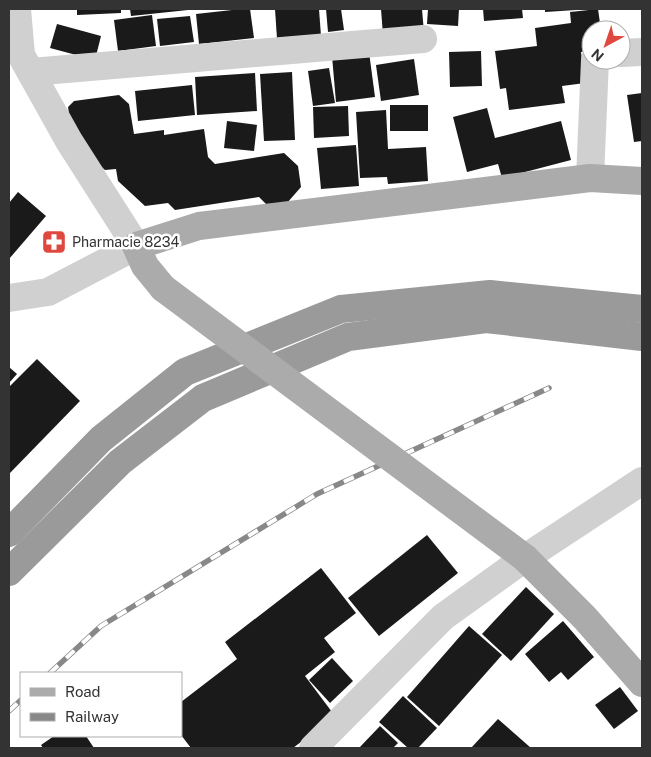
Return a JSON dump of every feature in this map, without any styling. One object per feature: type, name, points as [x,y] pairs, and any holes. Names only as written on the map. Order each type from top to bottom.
[{"type":"highway","points":[[9,533],[101,440],[185,372],[341,309],[490,294],[642,309]]},
{"type":"highway","points":[[9,572],[120,462],[203,398],[348,336],[486,320],[642,337]]},
{"type":"main road","points":[[642,181],[590,178],[199,226],[136,246],[145,266],[163,288],[525,558],[585,618],[642,684]]},
{"type":"street","points":[[9,298],[48,292],[136,246],[69,141],[21,55],[17,9]]},
{"type":"street","points":[[31,72],[423,39]]},
{"type":"street","points":[[590,178],[595,70]]},
{"type":"street","points":[[313,748],[443,617],[525,558],[642,481]]},
{"type":"building","points":[[77,9],[121,9],[121,13],[77,15]]},
{"type":"building","points":[[130,9],[188,9],[188,10],[131,16]]},
{"type":"building","points":[[250,9],[254,38],[199,44],[196,14]]},
{"type":"building","points":[[275,9],[319,9],[321,36],[277,39]]},
{"type":"building","points":[[326,9],[341,9],[344,30],[328,32]]},
{"type":"building","points":[[381,9],[422,9],[424,33],[383,35]]},
{"type":"building","points":[[428,9],[459,9],[458,26],[427,24]]},
{"type":"building","points":[[483,9],[522,9],[523,18],[484,21]]},
{"type":"building","points":[[545,9],[576,9],[576,10],[545,12]]},
{"type":"building","points":[[598,9],[600,20],[581,20],[581,70],[583,70],[585,83],[562,86],[565,103],[509,110],[506,88],[500,89],[495,51],[537,46],[535,28],[571,23],[570,12]]},
{"type":"building","points":[[152,15],[156,46],[118,51],[114,20]]},
{"type":"building","points":[[190,16],[194,42],[160,46],[157,19]]},
{"type":"building","points":[[57,24],[101,36],[95,60],[50,48]]},
{"type":"building","points":[[481,51],[482,86],[450,87],[449,52]]},
{"type":"building","points":[[369,52],[375,97],[336,102],[332,56]]},
{"type":"building","points":[[414,59],[419,95],[381,101],[376,65]]},
{"type":"building","points":[[329,68],[335,103],[313,106],[308,71]]},
{"type":"building","points":[[292,72],[295,140],[264,141],[260,74]]},
{"type":"building","points":[[255,73],[257,111],[197,115],[195,77]]},
{"type":"building","points":[[192,85],[195,115],[138,121],[135,91]]},
{"type":"building","points":[[642,93],[642,141],[634,142],[627,95]]},
{"type":"building","points":[[119,95],[129,104],[134,134],[164,130],[164,135],[204,129],[208,157],[215,164],[284,153],[298,166],[301,187],[287,203],[267,205],[259,197],[175,210],[168,203],[145,206],[118,181],[116,169],[105,170],[73,141],[68,107],[74,101]]},
{"type":"building","points":[[390,105],[428,105],[428,131],[390,131]]},
{"type":"building","points":[[348,106],[349,136],[314,138],[313,107]]},
{"type":"building","points":[[487,108],[495,138],[561,121],[571,160],[502,178],[498,164],[467,172],[453,117]]},
{"type":"building","points":[[386,110],[388,149],[426,147],[428,181],[388,184],[387,177],[360,178],[356,112]]},
{"type":"building","points":[[227,121],[257,125],[254,151],[224,148]]},
{"type":"building","points":[[356,145],[359,186],[321,189],[317,148]]},
{"type":"building","points":[[18,192],[46,216],[9,259],[9,203]]},
{"type":"building","points":[[37,359],[80,401],[9,474],[9,387]]},
{"type":"building","points":[[9,367],[17,374],[9,383]]},
{"type":"building","points":[[427,535],[458,573],[379,636],[348,598]]},
{"type":"building","points":[[321,568],[356,613],[324,638],[335,652],[305,676],[335,716],[293,748],[191,748],[182,736],[182,701],[237,659],[225,642]]},
{"type":"building","points":[[526,587],[554,614],[511,661],[482,634]]},
{"type":"building","points":[[563,621],[594,657],[568,680],[561,672],[549,682],[525,654]]},
{"type":"building","points":[[469,626],[502,655],[439,726],[407,697]]},
{"type":"building","points":[[332,658],[353,681],[330,703],[309,680]]},
{"type":"building","points":[[620,687],[638,711],[614,729],[595,705]]},
{"type":"building","points":[[403,696],[437,728],[418,748],[408,748],[379,722]]},
{"type":"building","points":[[498,719],[531,748],[471,748]]},
{"type":"building","points":[[380,726],[398,743],[393,748],[359,748]]},
{"type":"building","points":[[53,737],[87,737],[94,748],[43,748],[41,745]]},
{"type":"railway","points":[[51,672],[101,626],[317,494],[549,388]]},
{"type":"railway","points":[[9,711],[20,701]]},
{"type":"place","name":"Pharmacie 8234","points":[[54,242]]}]
